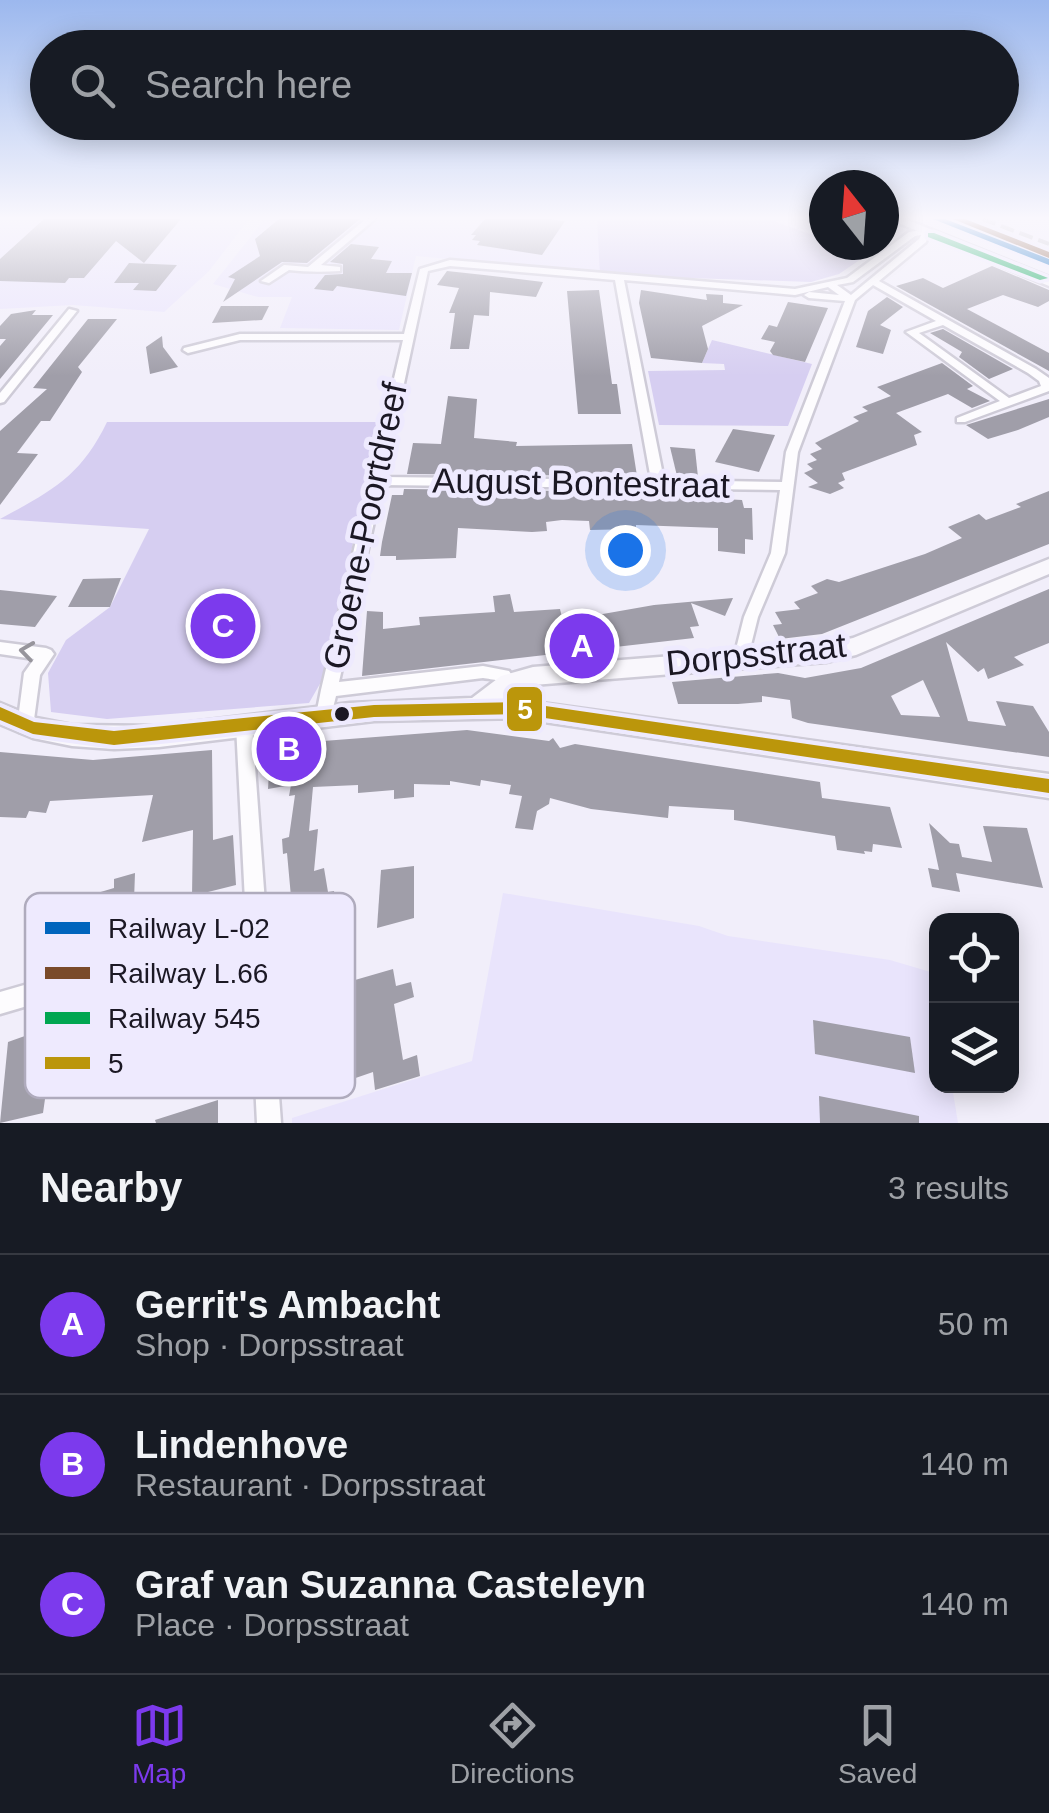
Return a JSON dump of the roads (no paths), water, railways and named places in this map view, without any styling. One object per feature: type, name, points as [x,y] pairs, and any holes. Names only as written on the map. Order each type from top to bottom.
[{"type":"street","points":[[266,282],[280,271]]},
{"type":"street","name":"Groene-Poortdreef","points":[[324,715],[423,271]]},
{"type":"street","name":"Groene-Poortdreef","points":[[521,271],[851,299]]},
{"type":"street","name":"Groene-Poortdreef","points":[[795,292],[832,286],[862,271]]},
{"type":"street","points":[[742,657],[751,617],[778,552],[792,452],[851,299],[884,271]]},
{"type":"street","points":[[1023,271],[1049,282]]},
{"type":"street","points":[[619,280],[658,484]]},
{"type":"street","points":[[872,281],[1044,380],[1047,388],[961,420]]},
{"type":"street","points":[[832,286],[851,299]]},
{"type":"street","points":[[0,400],[72,311]]},
{"type":"street","points":[[945,321],[911,332],[1008,402]]},
{"type":"street","name":"Groene-Poortdreef","points":[[188,350],[240,337],[407,338]]},
{"type":"street","name":"August Bontestraat","points":[[375,481],[786,486]]},
{"type":"street","name":"Dorpsstraat","points":[[477,708],[509,682],[533,676],[826,653],[856,646],[1049,566]]},
{"type":"street","points":[[0,648],[46,654],[32,673],[26,727]]},
{"type":"street","name":"Dorpsstraat","points":[[329,690],[483,672],[503,676],[509,682]]},
{"type":"street","points":[[0,714],[26,727],[115,736],[324,715],[477,708],[578,716],[1049,786]]},
{"type":"street","points":[[244,725],[255,893]]},
{"type":"street","points":[[0,1003],[25,996]]},
{"type":"street","points":[[267,1098],[268,1123]]},
{"type":"rail line","name":"545","points":[[1026,271],[1043,278]]},
{"type":"place","name":"Graf van Suzanna Casteleyn","points":[[223,626]]},
{"type":"place","name":"Gerrit's Ambacht","points":[[582,646]]},
{"type":"place","name":"Lindenhove","points":[[289,749]]}]
